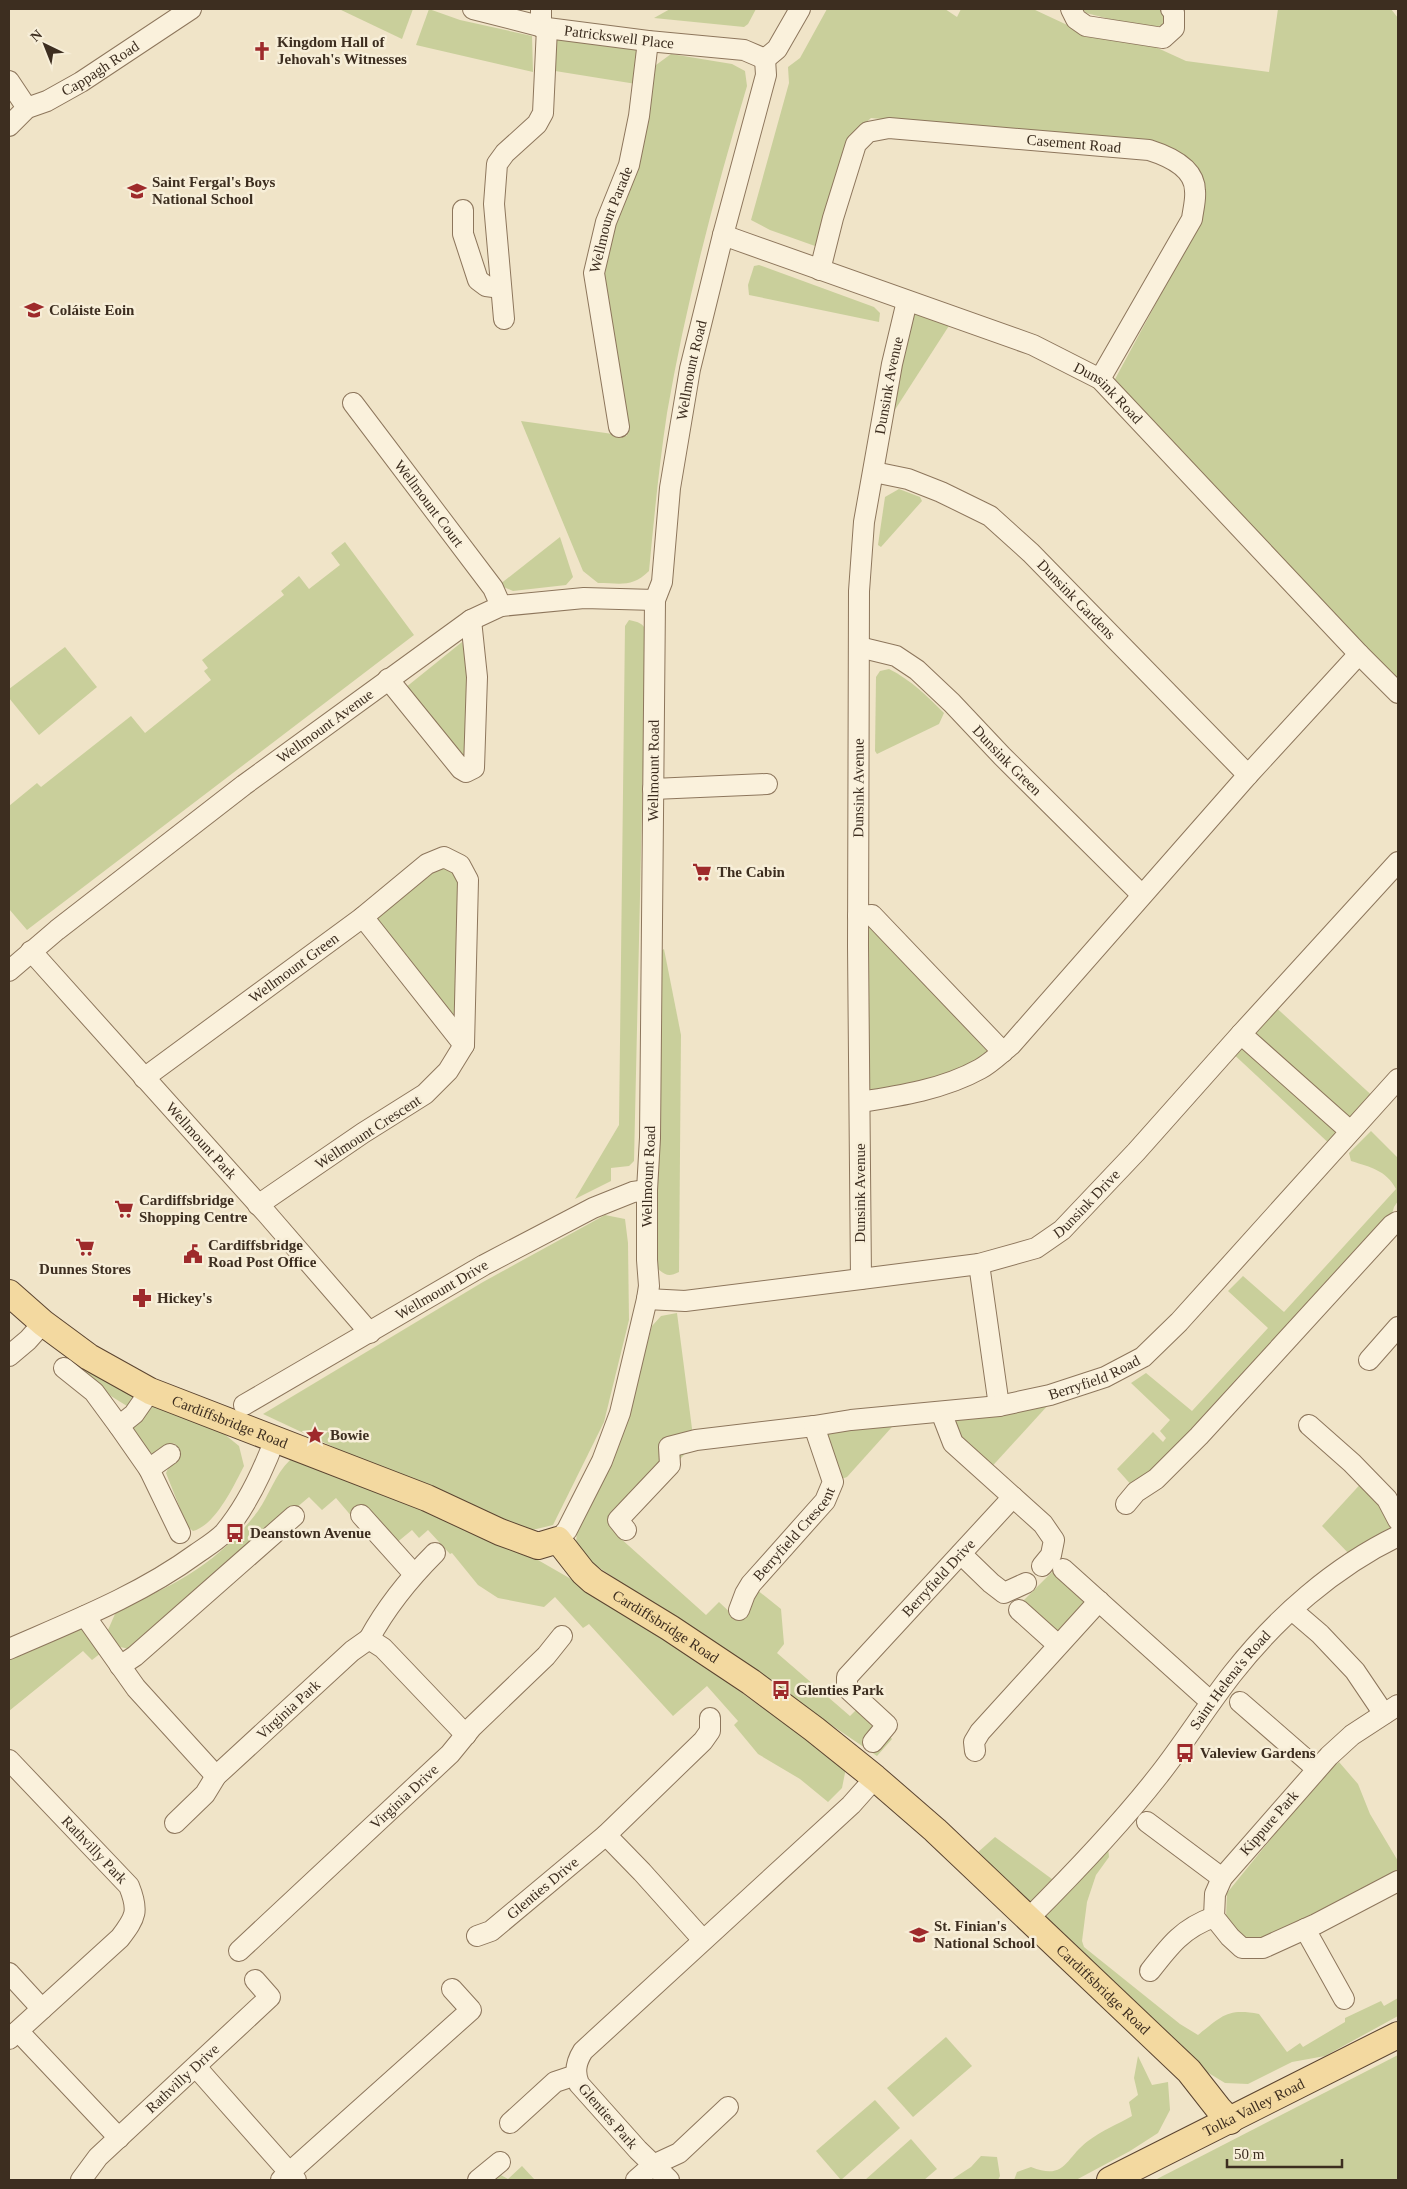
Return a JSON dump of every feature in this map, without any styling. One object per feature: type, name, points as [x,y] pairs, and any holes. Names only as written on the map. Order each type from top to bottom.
[{"type":"main road","name":"Cardiffsbridge Road","points":[[9,1293],[44,1323],[89,1357],[150,1391],[427,1498],[500,1532],[538,1546],[558,1540],[583,1572],[594,1581],[670,1628],[751,1682],[875,1778],[935,1830],[1189,2072],[1230,2120]]},
{"type":"main road","name":"Tolka Valley Road","points":[[1110,2180],[1398,2035]]},
{"type":"street","name":"Cappagh Road","points":[[9,126],[27,108],[47,101],[81,82],[191,9]]},
{"type":"street","name":"Patrickswell Place","points":[[473,9],[648,41],[744,50],[765,58]]},
{"type":"street","points":[[765,58],[777,49],[800,9]]},
{"type":"street","points":[[1071,9],[1076,19],[1086,26],[1164,38],[1174,28],[1174,12],[1171,9]]},
{"type":"street","points":[[504,319],[494,204],[497,164],[505,153],[538,124],[543,113],[543,21]]},
{"type":"street","name":"Wellmount Parade","points":[[619,428],[594,273],[606,222],[629,165],[639,116],[648,41]]},
{"type":"street","name":"Wellmount Road","points":[[558,1540],[567,1530],[602,1461],[620,1413],[649,1286],[647,1190],[650,1130],[655,600],[662,582],[670,488],[690,369],[723,235],[766,75],[765,58]]},
{"type":"street","points":[[9,81],[27,108]]},
{"type":"street","name":"Casement Road","points":[[820,270],[833,218],[856,144],[868,132],[889,128],[1149,150],[1170,156],[1192,177],[1195,191],[1192,219],[1100,380]]},
{"type":"street","points":[[463,210],[463,234],[478,280],[486,286],[501,288]]},
{"type":"street","name":"Dunsink Road","points":[[723,235],[1033,345],[1100,380],[1398,693]]},
{"type":"street","name":"Dunsink Avenue","points":[[861,1279],[858,916],[859,591],[864,531],[892,364],[907,301]]},
{"type":"street","name":"Wellmount Court","points":[[353,403],[493,588],[501,606]]},
{"type":"street","name":"Dunsink Gardens","points":[[874,472],[908,480],[960,500],[990,516],[1031,553],[1248,775]]},
{"type":"street","name":"Wellmount Avenue","points":[[9,971],[244,785],[471,620],[501,606],[584,598],[655,600]]},
{"type":"street","points":[[388,679],[461,769],[466,772],[474,768],[477,677],[471,620]]},
{"type":"street","name":"Dunsink Green","points":[[859,647],[896,656],[917,670],[952,702],[1002,756],[1142,896]]},
{"type":"street","points":[[860,1102],[902,1095],[943,1084],[981,1069],[1011,1045],[1248,775],[1359,654]]},
{"type":"street","points":[[653,789],[766,784]]},
{"type":"street","name":"Wellmount Green","points":[[144,1078],[363,917],[427,864],[444,857],[460,865],[468,880],[464,1045]]},
{"type":"street","name":"Dunsink Drive","points":[[647,1299],[685,1301],[979,1264],[1036,1248],[1062,1230],[1136,1152],[1398,862]]},
{"type":"street","points":[[858,916],[872,915],[1003,1052]]},
{"type":"street","points":[[363,917],[464,1045]]},
{"type":"street","name":"Wellmount Park","points":[[32,951],[370,1333]]},
{"type":"street","points":[[1241,1034],[1350,1131]]},
{"type":"street","name":"Wellmount Crescent","points":[[258,1205],[363,1133],[425,1094],[448,1071],[464,1045]]},
{"type":"street","name":"Berryfield Road","points":[[626,1530],[618,1520],[670,1465],[670,1447],[696,1440],[851,1420],[999,1406],[1050,1396],[1105,1377],[1143,1357],[1179,1322],[1398,1079]]},
{"type":"street","name":"Wellmount Drive","points":[[244,1406],[484,1264],[569,1220],[633,1192],[647,1190]]},
{"type":"street","points":[[1126,1504],[1136,1492],[1156,1479],[1199,1436],[1398,1218]]},
{"type":"street","points":[[979,1264],[999,1406]]},
{"type":"street","points":[[9,1356],[44,1323]]},
{"type":"street","points":[[1369,1360],[1398,1327]]},
{"type":"street","points":[[64,1368],[94,1392],[119,1426],[149,1469],[180,1533]]},
{"type":"street","points":[[119,1426],[134,1414],[150,1391]]},
{"type":"street","points":[[941,1412],[953,1443],[1043,1524],[1054,1540],[1052,1555],[1042,1566]]},
{"type":"street","points":[[1309,1425],[1352,1463],[1387,1499],[1398,1520]]},
{"type":"street","name":"Berryfield Crescent","points":[[739,1610],[744,1594],[751,1584],[825,1501],[833,1482],[814,1426]]},
{"type":"street","points":[[9,1649],[85,1616],[180,1565],[224,1533],[244,1503],[275,1439]]},
{"type":"street","points":[[149,1469],[170,1454]]},
{"type":"street","name":"Berryfield Drive","points":[[873,1742],[887,1725],[849,1690],[847,1677],[1013,1496]]},
{"type":"street","points":[[361,1515],[414,1574]]},
{"type":"street","points":[[120,1666],[135,1656],[294,1516]]},
{"type":"street","name":"Saint Helena's Road","points":[[1028,1918],[1106,1836],[1153,1782],[1212,1702],[1262,1639],[1292,1610],[1328,1580],[1378,1545],[1398,1536]]},
{"type":"street","points":[[435,1553],[414,1574],[384,1612],[369,1639],[383,1648],[466,1735]]},
{"type":"street","points":[[961,1554],[991,1584],[1004,1593],[1026,1583]]},
{"type":"street","points":[[1063,1569],[1212,1702]]},
{"type":"street","points":[[975,1751],[974,1742],[980,1732],[1099,1601]]},
{"type":"street","points":[[1019,1610],[1058,1645]]},
{"type":"street","name":"Kippure Park","points":[[1214,1917],[1215,1894],[1222,1878],[1317,1768],[1352,1735],[1391,1709],[1320,1634],[1292,1610]]},
{"type":"street","points":[[85,1616],[154,1710],[216,1776],[205,1794],[174,1823]]},
{"type":"street","name":"Virginia Drive","points":[[239,1951],[407,1796],[450,1754],[472,1728],[546,1656],[562,1636]]},
{"type":"street","name":"Virginia Park","points":[[216,1776],[352,1651],[369,1639]]},
{"type":"street","points":[[1240,1702],[1317,1768]]},
{"type":"street","name":"Glenties Drive","points":[[476,1936],[483,1936],[491,1931],[606,1835],[704,1741],[710,1731],[710,1718]]},
{"type":"street","name":"Rathvilly Park","points":[[9,1760],[129,1886],[136,1904],[133,1920],[120,1938],[14,2035]]},
{"type":"street","name":"Glenties Park","points":[[669,2180],[578,2084],[576,2074],[578,2059],[583,2051],[851,1805],[875,1778]]},
{"type":"street","points":[[1146,1822],[1222,1878]]},
{"type":"street","points":[[606,1835],[703,1940]]},
{"type":"street","points":[[1150,1971],[1183,1932],[1199,1922],[1214,1917],[1230,1937],[1242,1948],[1263,1948],[1305,1929],[1398,1881]]},
{"type":"street","points":[[1305,1929],[1344,1999]]},
{"type":"street","points":[[9,1973],[42,2009]]},
{"type":"street","name":"Rathvilly Drive","points":[[81,2180],[98,2157],[270,1997],[255,1980]]},
{"type":"street","points":[[196,2067],[289,2178],[471,2010],[452,1989]]},
{"type":"street","points":[[14,2035],[119,2138]]},
{"type":"street","points":[[510,2122],[555,2082],[576,2074]]},
{"type":"street","points":[[636,2180],[654,2165],[679,2152],[728,2107]]},
{"type":"street","points":[[478,2180],[500,2162]]},
{"type":"green space","points":[[339,9],[413,9],[402,39]]},
{"type":"green space","points":[[429,9],[460,20],[532,36],[533,72],[416,45]]},
{"type":"green space","points":[[670,9],[756,9],[748,24],[744,27],[654,18]]},
{"type":"green space","points":[[827,9],[945,9],[957,17],[961,9],[1033,9],[1093,37],[1151,45],[1186,61],[1269,72],[1278,9],[1391,9],[1398,18],[1398,678],[1383,666],[1114,381],[1200,222],[1202,193],[1149,145],[871,118],[847,139],[815,246],[770,230],[751,220],[789,83],[788,67],[800,58]]},
{"type":"green space","points":[[1083,9],[1162,9],[1166,17],[1162,25],[1149,29],[1086,13]]},
{"type":"green space","points":[[547,28],[648,41],[636,84],[549,70]]},
{"type":"green space","points":[[671,54],[732,64],[745,71],[747,86],[702,248],[683,331],[667,413],[649,571],[631,582],[619,584],[598,583],[583,571],[521,421],[627,436],[615,338],[604,281],[611,227],[656,65]]},
{"type":"green space","points":[[759,265],[874,307],[880,313],[879,322],[749,295],[748,285],[754,266]]},
{"type":"green space","points":[[907,302],[954,318],[880,433]]},
{"type":"green space","points":[[899,489],[920,497],[922,501],[881,547],[878,545],[885,497]]},
{"type":"green space","points":[[560,537],[573,577],[566,585],[513,591],[499,585]]},
{"type":"green space","points":[[345,542],[414,635],[27,930],[9,909],[9,806],[37,783],[41,787],[131,716],[145,733],[211,680],[204,671],[208,668],[202,660],[284,595],[281,591],[299,576],[309,589],[340,565],[331,553]]},
{"type":"green space","points":[[629,620],[638,622],[646,632],[634,1161],[629,1166],[611,1168],[611,1181],[575,1199],[619,1125],[625,626]]},
{"type":"green space","points":[[462,642],[470,673],[467,762],[405,688]]},
{"type":"green space","points":[[65,647],[97,687],[39,735],[9,698],[9,689]]},
{"type":"green space","points":[[889,669],[912,683],[944,713],[939,724],[877,754],[875,751],[876,677],[880,671]]},
{"type":"green space","points":[[443,868],[456,869],[464,883],[460,1020],[451,1021],[374,923],[406,891],[424,878]]},
{"type":"green space","points":[[860,904],[1002,1051],[980,1069],[861,1101]]},
{"type":"green space","points":[[664,949],[681,1035],[679,1272],[673,1275],[665,1274],[657,1268],[661,951]]},
{"type":"green space","points":[[1270,1002],[1378,1101],[1350,1130],[1242,1034]]},
{"type":"green space","points":[[1241,1034],[1349,1131],[1334,1148],[1228,1049]]},
{"type":"green space","points":[[1371,1131],[1398,1158],[1398,1201],[1391,1218],[1188,1440],[1134,1488],[1117,1469],[1153,1432],[1163,1442],[1166,1438],[1160,1431],[1170,1420],[1131,1383],[1146,1373],[1192,1411],[1268,1328],[1228,1291],[1243,1276],[1284,1312],[1396,1189],[1382,1173],[1371,1167],[1351,1161],[1349,1153]]},
{"type":"green space","points":[[605,1215],[625,1219],[628,1243],[629,1320],[604,1422],[553,1525],[528,1531],[357,1458],[263,1414],[483,1282]]},
{"type":"green space","points":[[677,1313],[694,1444],[620,1524],[625,1530],[619,1537],[706,1615],[719,1602],[736,1618],[751,1585],[781,1609],[784,1644],[777,1653],[850,1716],[863,1703],[892,1739],[877,1756],[585,1558],[576,1544],[577,1530],[635,1389],[652,1326],[661,1316]]},
{"type":"green space","points":[[81,1358],[138,1391],[134,1403],[127,1406],[72,1372]]},
{"type":"green space","points":[[1060,1392],[986,1473],[941,1413]]},
{"type":"green space","points":[[156,1401],[223,1433],[239,1446],[244,1466],[235,1483],[217,1513],[201,1527],[193,1531],[187,1526],[166,1473],[171,1462],[181,1454],[174,1443],[152,1454],[133,1432],[136,1417]]},
{"type":"green space","points":[[900,1418],[847,1477],[833,1482],[817,1428]]},
{"type":"green space","points":[[290,1460],[320,1462],[531,1556],[637,1617],[846,1768],[842,1788],[828,1802],[800,1779],[758,1754],[734,1725],[738,1721],[707,1686],[673,1716],[589,1624],[583,1628],[555,1597],[544,1607],[498,1598],[478,1585],[452,1553],[450,1554],[428,1530],[419,1538],[412,1530],[395,1544],[353,1518],[336,1498],[322,1510],[309,1497],[130,1649],[115,1646],[108,1630],[118,1607],[158,1591],[196,1570],[213,1558],[229,1544],[258,1511],[280,1472]]},
{"type":"green space","points":[[1366,1478],[1398,1536],[1355,1560],[1322,1526]]},
{"type":"green space","points":[[1059,1565],[1097,1601],[1058,1645],[1017,1607]]},
{"type":"green space","points":[[85,1617],[106,1649],[92,1660],[83,1651],[9,1711],[9,1649]]},
{"type":"green space","points":[[1339,1762],[1358,1784],[1370,1814],[1398,1861],[1398,1870],[1262,1940],[1246,1940],[1226,1917],[1227,1893],[1321,1777]]},
{"type":"green space","points":[[995,1837],[1060,1885],[1037,1909],[968,1861]]},
{"type":"green space","points":[[1107,1838],[1109,1857],[1096,1875],[1087,1902],[1082,1941],[1084,1947],[1180,2024],[1198,2035],[1219,2018],[1226,2015],[1239,2012],[1259,2014],[1287,2052],[1300,2043],[1303,2047],[1345,2022],[1345,2018],[1381,2001],[1384,2006],[1398,1998],[1398,2016],[1325,2056],[1292,2062],[1248,2084],[1225,2083],[1197,2066],[1107,1990],[1039,1909]]},
{"type":"green space","points":[[946,2037],[972,2066],[913,2117],[887,2088]]},
{"type":"green space","points":[[1398,2055],[1398,2180],[1155,2180]]},
{"type":"green space","points":[[1138,2056],[1152,2085],[1168,2082],[1170,2110],[1158,2133],[1130,2151],[1076,2180],[1014,2180],[1017,2172],[1031,2167],[1043,2171],[1051,2171],[1064,2166],[1088,2141],[1132,2116],[1129,2102],[1138,2095],[1134,2078]]},
{"type":"green space","points":[[875,2100],[900,2128],[841,2180],[816,2151]]},
{"type":"green space","points":[[911,2139],[937,2169],[924,2180],[865,2180]]},
{"type":"green space","points":[[981,2156],[997,2157],[1000,2176],[998,2180],[951,2180],[971,2167]]},
{"type":"green space","points":[[522,2166],[535,2180],[488,2180],[499,2174],[508,2179]]},
{"type":"place","name":"Kingdom Hall of Jehovah's Witnesses","points":[[262,51]]},
{"type":"place","name":"Saint Fergal's Boys National School","points":[[137,191]]},
{"type":"place","name":"Coláiste Eoin","points":[[34,310]]},
{"type":"place","name":"The Cabin","points":[[702,872]]},
{"type":"place","name":"Cardiffsbridge Shopping Centre","points":[[124,1209]]},
{"type":"place","name":"Dunnes Stores","points":[[85,1247]]},
{"type":"place","name":"Cardiffsbridge Road Post Office","points":[[193,1254]]},
{"type":"place","name":"Hickey's","points":[[142,1298]]},
{"type":"place","name":"Bowie","points":[[315,1435]]},
{"type":"place","name":"Deanstown Avenue","points":[[235,1533]]},
{"type":"place","name":"Glenties Park","points":[[781,1690]]},
{"type":"place","name":"Valeview Gardens","points":[[1185,1753]]},
{"type":"place","name":"St. Finian's National School","points":[[919,1935]]}]
